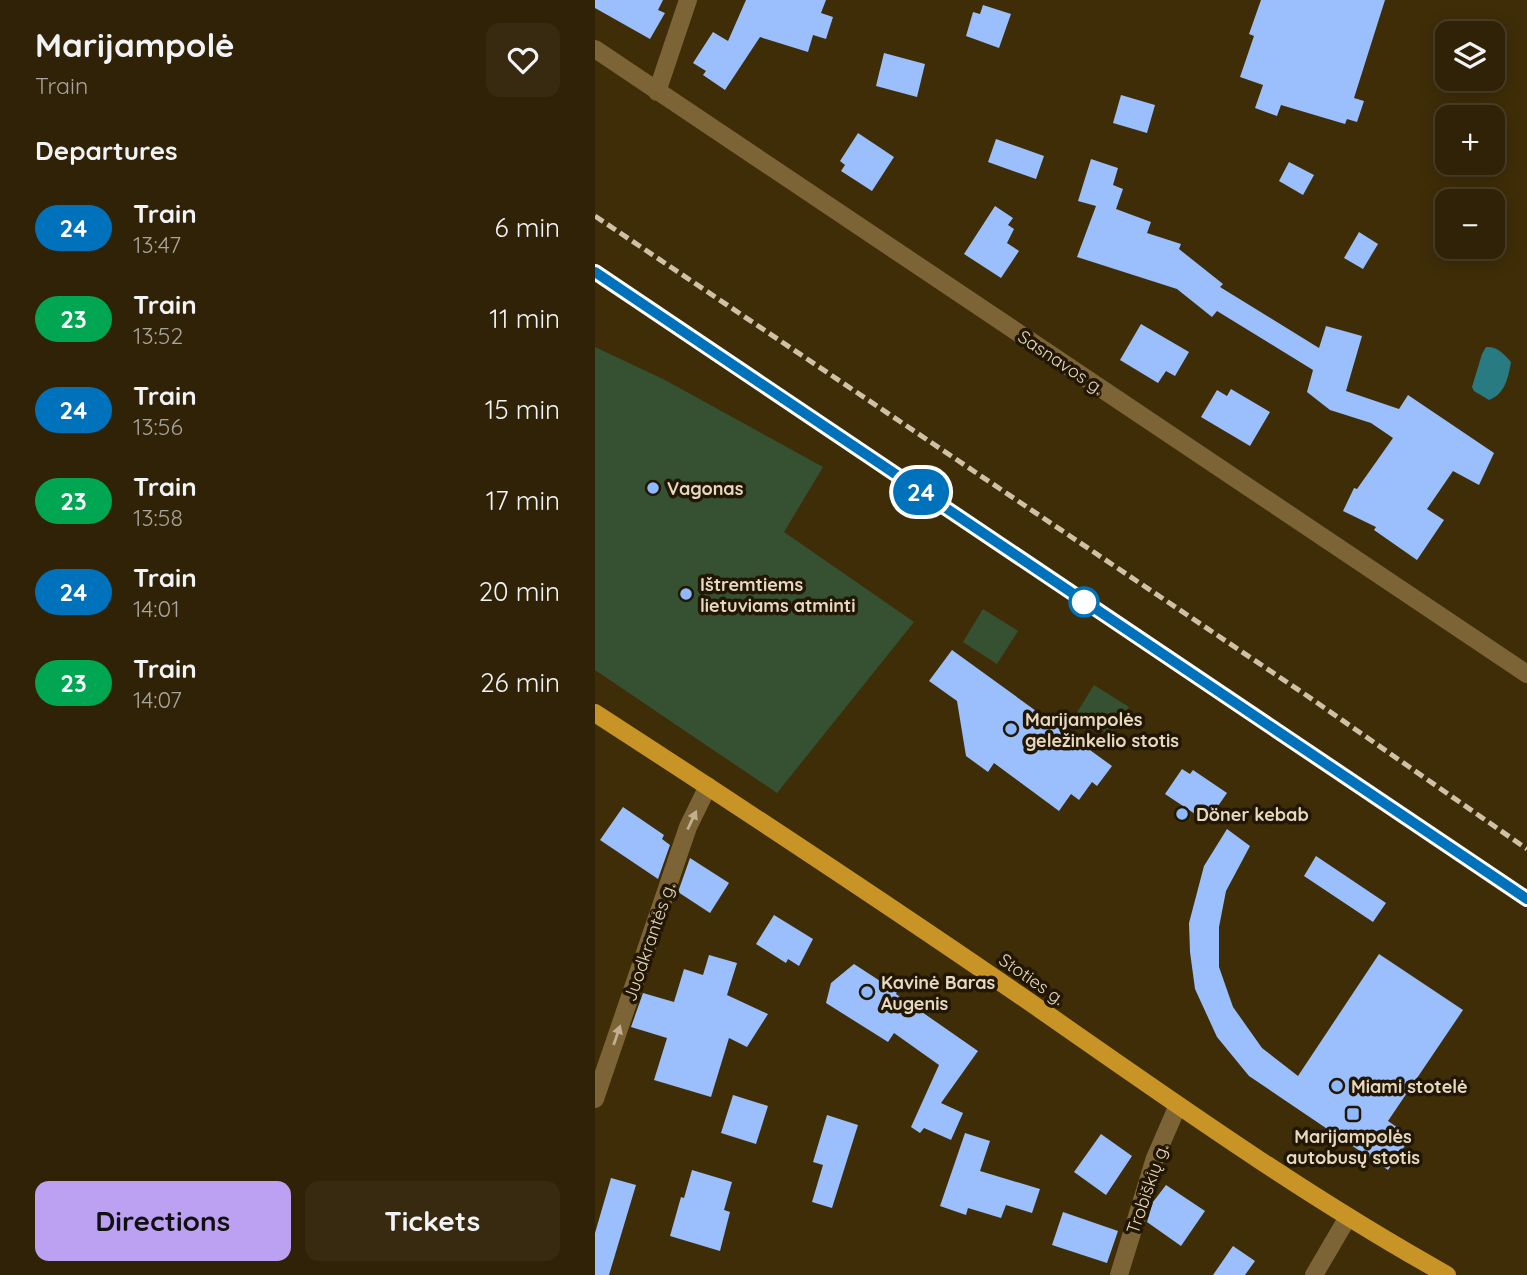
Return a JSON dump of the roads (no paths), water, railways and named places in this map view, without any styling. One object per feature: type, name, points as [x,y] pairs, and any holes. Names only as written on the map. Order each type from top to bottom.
[{"type":"main road","name":"Stoties g.","points":[[595,712],[1178,1105],[1348,1217],[1447,1275]]},
{"type":"street","points":[[657,92],[688,0]]},
{"type":"street","name":"Sasnavos g.","points":[[595,49],[1527,674]]},
{"type":"street","name":"Juodkrantės g.","points":[[595,1099],[688,827],[708,786]]},
{"type":"street","name":"Trobiškių g.","points":[[1119,1275],[1155,1158],[1178,1105]]},
{"type":"street","points":[[1314,1275],[1348,1217]]},
{"type":"water","points":[[1486,347],[1497,349],[1511,362],[1502,390],[1489,400],[1472,387]]},
{"type":"railway","points":[[595,216],[1306,695],[1527,849]]},
{"type":"railway","points":[[595,272],[1527,899]]},
{"type":"train","name":"24","points":[[595,272],[1527,899]]},
{"type":"place","name":"Vagonas","points":[[653,488]]},
{"type":"place","name":"Ištremtiems lietuviams atminti","points":[[686,594]]},
{"type":"place","name":"Marijampolės geležinkelio stotis","points":[[1011,729]]},
{"type":"place","name":"Döner kebab","points":[[1182,814]]},
{"type":"place","name":"Kavinė Baras Augenis","points":[[867,992]]},
{"type":"place","name":"Miami stotelė","points":[[1337,1086]]},
{"type":"place","name":"Marijampolės autobusų stotis","points":[[1353,1114]]}]
